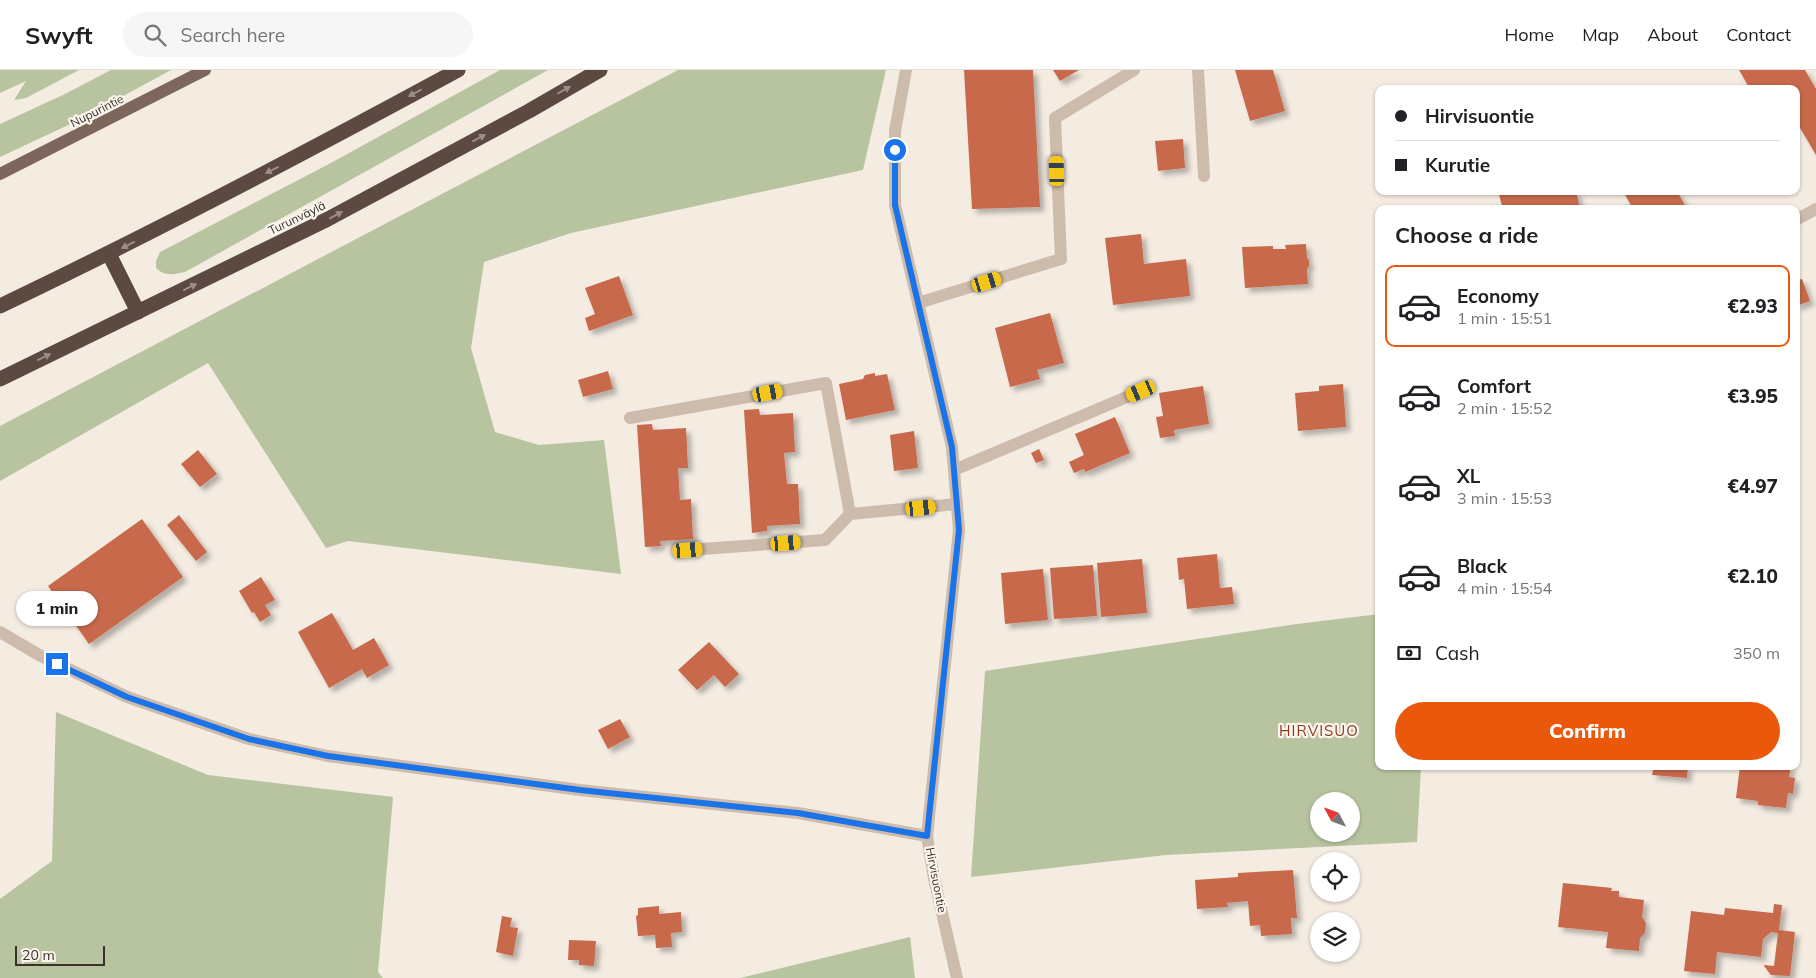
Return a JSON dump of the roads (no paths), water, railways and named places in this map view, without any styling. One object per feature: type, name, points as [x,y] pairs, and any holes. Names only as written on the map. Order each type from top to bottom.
[{"type":"highway","points":[[0,306],[109,254],[301,155],[458,70]]},
{"type":"highway","name":"Turunväylä","points":[[0,379],[328,219],[529,111],[600,70]]},
{"type":"highway","points":[[109,254],[138,312]]},
{"type":"main road","name":"Nupurintie","points":[[0,174],[205,70]]},
{"type":"street","name":"Hirvisuontie","points":[[906,70],[895,131],[895,205],[952,447],[959,530],[927,836],[934,878],[957,978]]},
{"type":"street","points":[[918,303],[1061,259],[1055,118],[1134,70]]},
{"type":"street","points":[[1198,70],[1204,176]]},
{"type":"street","points":[[1800,218],[1816,209]]},
{"type":"street","points":[[630,418],[826,383],[850,514]]},
{"type":"street","points":[[954,470],[1141,391]]},
{"type":"street","points":[[688,550],[825,540],[850,514],[957,504]]},
{"type":"street","points":[[0,632],[39,655],[127,697],[249,739],[266,743],[338,758],[580,790],[798,813],[927,836]]},
{"type":"district","name":"HIRVISUO","points":[[1319,731]]}]
